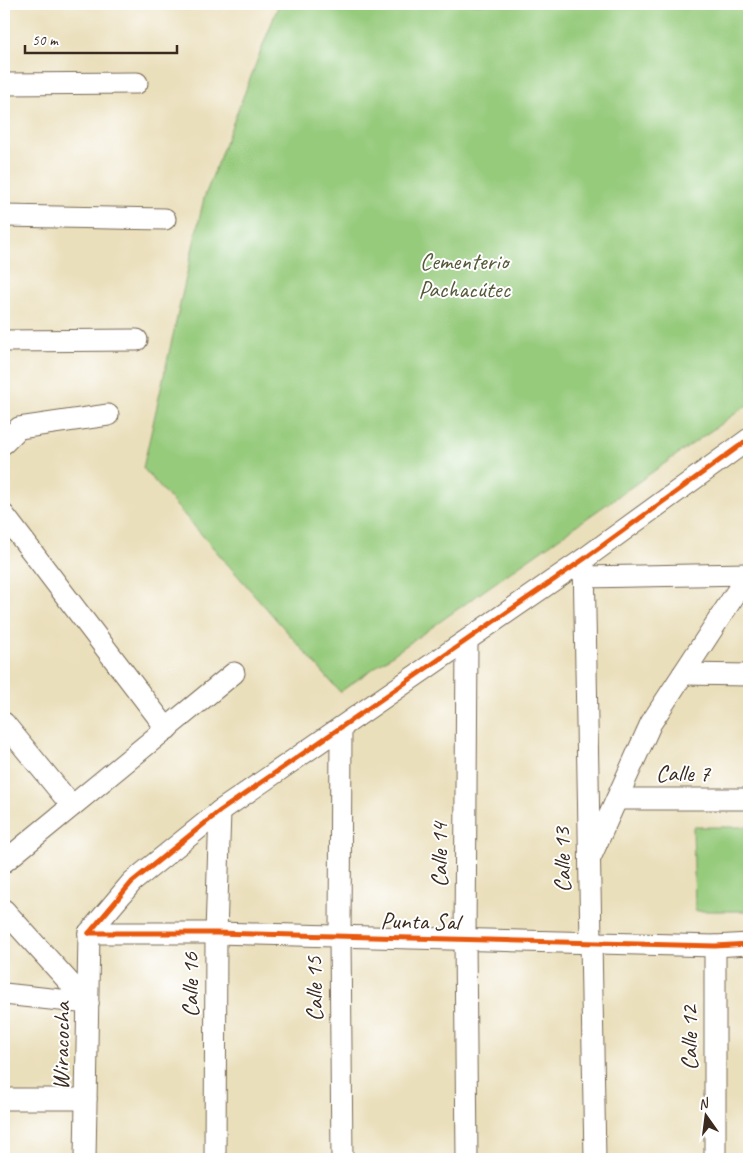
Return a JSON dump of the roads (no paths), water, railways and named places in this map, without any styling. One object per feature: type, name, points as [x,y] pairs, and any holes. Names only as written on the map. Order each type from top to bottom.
[{"type":"street","points":[[4,84],[137,83]]},
{"type":"street","points":[[4,216],[165,219]]},
{"type":"street","points":[[4,341],[137,340]]},
{"type":"street","points":[[4,443],[19,428],[108,415]]},
{"type":"street","points":[[89,933],[132,882],[220,811],[466,642],[584,568],[749,440]]},
{"type":"street","points":[[4,515],[167,729]]},
{"type":"street","points":[[584,568],[749,574]]},
{"type":"street","name":"Calle 13","points":[[584,568],[595,1159]]},
{"type":"street","points":[[588,860],[652,722],[749,574]]},
{"type":"street","name":"Calle 14","points":[[466,642],[466,1159]]},
{"type":"street","points":[[4,862],[234,673]]},
{"type":"street","points":[[683,674],[749,675]]},
{"type":"street","points":[[4,723],[72,806]]},
{"type":"street","name":"Calle 15","points":[[341,729],[342,1159]]},
{"type":"street","name":"Calle 7","points":[[616,799],[749,799]]},
{"type":"street","name":"Calle 16","points":[[215,1159],[216,934],[220,811]]},
{"type":"street","points":[[4,910],[88,1003]]},
{"type":"street","name":"Punta Sal","points":[[89,933],[216,934],[715,946],[749,944]]},
{"type":"street","name":"Wiracocha","points":[[85,1159],[89,933]]},
{"type":"street","name":"Calle 12","points":[[715,946],[715,1159]]},
{"type":"street","points":[[4,994],[88,1003]]},
{"type":"street","points":[[4,1099],[86,1099]]},
{"type":"park label","name":"Cementerio Pachacútec","points":[[464,275]]}]
